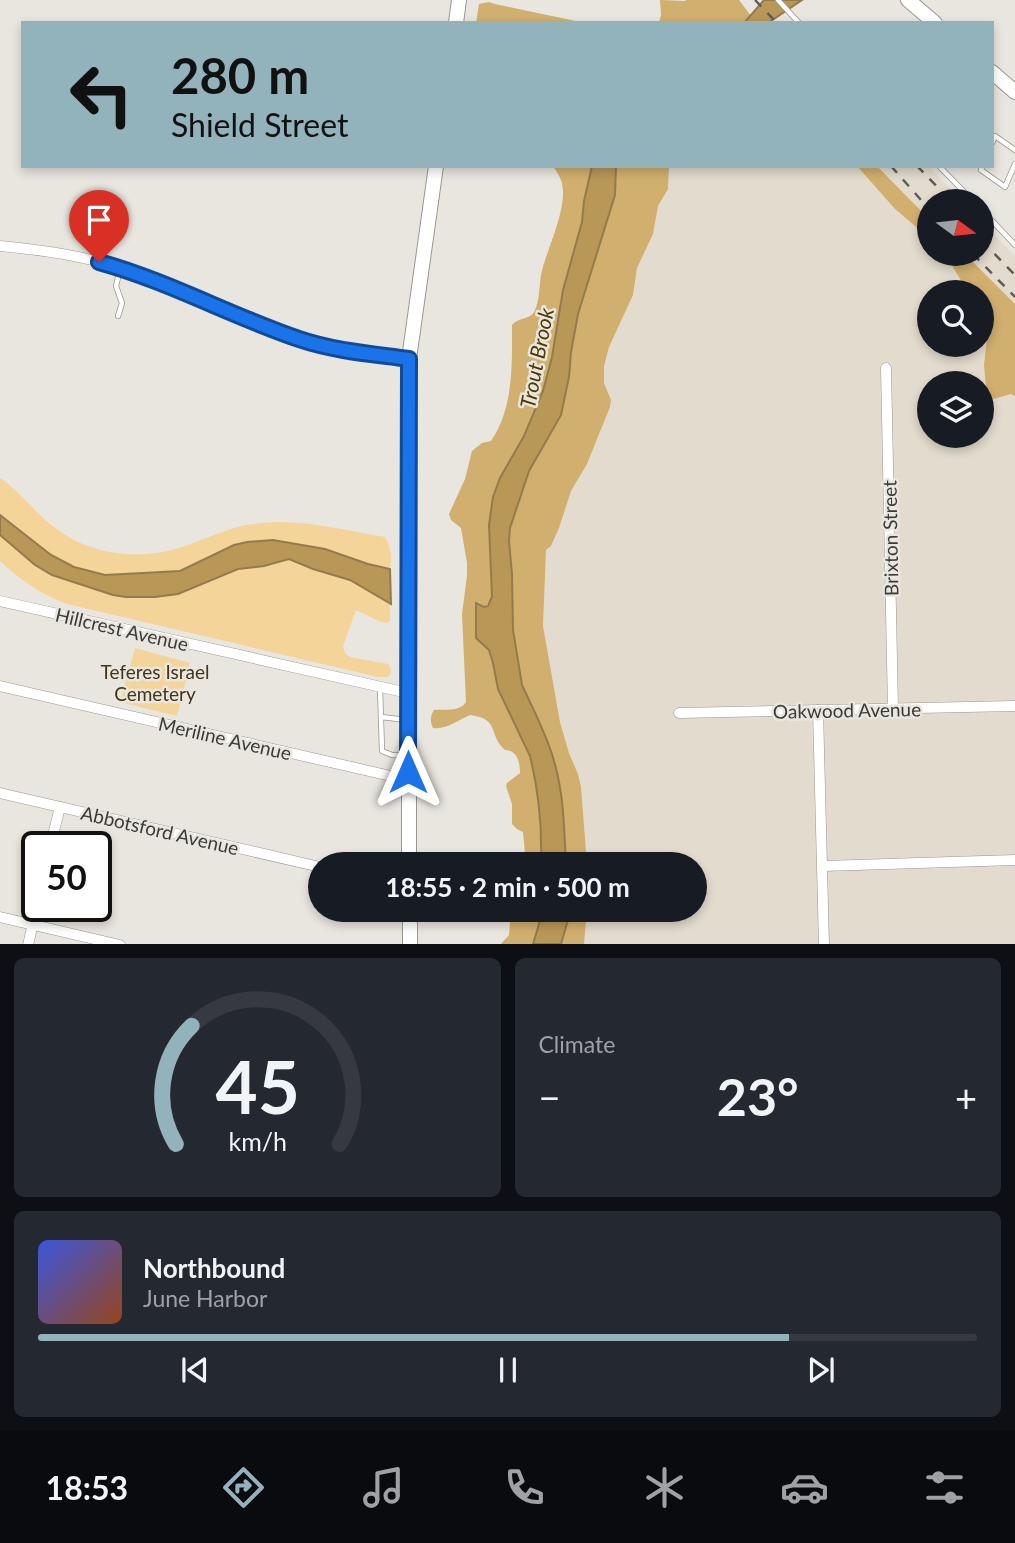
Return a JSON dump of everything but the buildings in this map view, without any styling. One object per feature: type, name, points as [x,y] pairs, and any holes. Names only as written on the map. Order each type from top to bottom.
[{"type":"main road","points":[[456,21],[459,0]]},
{"type":"main road","points":[[908,0],[933,21]]},
{"type":"main road","points":[[994,74],[1015,92]]},
{"type":"main road","points":[[409,852],[409,359],[436,168]]},
{"type":"main road","points":[[410,922],[410,944]]},
{"type":"street","points":[[0,246],[77,256],[121,268],[300,340],[335,349],[409,359]]},
{"type":"street","name":"Brixton Street","points":[[886,368],[893,709]]},
{"type":"street","name":"Hillcrest Avenue","points":[[0,601],[408,693]]},
{"type":"street","name":"Meriline Avenue","points":[[0,686],[408,780]]},
{"type":"street","name":"Oakwood Avenue","points":[[679,713],[1015,706]]},
{"type":"street","points":[[818,710],[824,944]]},
{"type":"street","name":"Abbotsford Avenue","points":[[0,793],[308,864]]},
{"type":"street","points":[[54,831],[60,807]]},
{"type":"street","points":[[823,866],[1015,860]]},
{"type":"street","points":[[0,917],[120,944]]},
{"type":"street","points":[[28,944],[34,922]]},
{"type":"lane","points":[[778,0],[797,21]]},
{"type":"lane","points":[[994,138],[995,136],[1013,149],[1015,142]]},
{"type":"lane","points":[[982,168],[1005,187],[1015,164]]},
{"type":"lane","points":[[941,168],[961,189]]},
{"type":"lane","points":[[994,222],[1015,244]]},
{"type":"lane","points":[[118,316],[122,303],[116,286],[121,268]]},
{"type":"lane","points":[[380,687],[382,751],[408,757]]},
{"type":"lane","points":[[381,717],[408,720]]},
{"type":"shaded area","points":[[660,0],[739,0],[751,16],[746,21],[660,21]]},
{"type":"shaded area","points":[[764,0],[802,0],[771,21],[746,21]]},
{"type":"shaded area","points":[[489,2],[576,21],[476,21],[479,4]]},
{"type":"shaded area","points":[[554,168],[592,168],[582,222],[563,290],[552,357],[543,391],[493,497],[489,525],[492,597],[490,603],[484,607],[476,638],[489,650],[498,689],[530,756],[538,810],[540,852],[525,852],[523,832],[512,824],[512,804],[506,786],[520,773],[517,757],[505,750],[490,724],[480,717],[470,715],[438,728],[433,728],[431,719],[434,710],[456,709],[466,702],[462,614],[467,563],[461,528],[451,520],[449,514],[465,479],[472,451],[482,443],[491,441],[504,414],[510,385],[512,325],[534,312],[541,275],[560,215],[563,190]]},
{"type":"shaded area","points":[[592,168],[616,168],[615,195],[578,314],[561,415],[529,471],[510,528],[513,630],[522,685],[551,751],[563,812],[565,852],[541,852],[536,783],[530,756],[498,689],[489,650],[476,638],[476,603],[488,606],[492,597],[489,525],[493,497],[543,391],[552,357],[563,290],[582,222]]},
{"type":"shaded area","points":[[616,168],[669,168],[668,189],[658,206],[653,234],[637,268],[633,295],[609,347],[604,366],[604,383],[611,400],[610,407],[587,464],[571,491],[551,546],[546,550],[543,626],[560,722],[581,787],[586,852],[565,852],[559,780],[550,749],[522,685],[519,671],[513,630],[509,535],[529,471],[561,415],[578,314],[615,195]]},
{"type":"shaded area","points":[[669,168],[859,168],[895,209],[917,228],[917,266],[952,266],[961,280],[917,280],[917,357],[985,357],[985,371],[917,371],[917,448],[994,448],[994,398],[1011,394],[1015,396],[1015,944],[584,944],[586,922],[707,922],[707,852],[586,852],[581,787],[560,722],[543,626],[546,550],[551,546],[571,491],[587,464],[610,407],[604,383],[604,366],[609,347],[633,295],[637,268],[653,234],[658,206],[668,189]]},
{"type":"shaded area","points":[[859,168],[879,168],[917,207],[917,228],[895,209]]},
{"type":"shaded area","points":[[880,168],[930,168],[950,189],[917,189],[917,207]]},
{"type":"shaded area","points":[[994,234],[1015,256],[1015,304],[994,280],[977,266],[994,266]]},
{"type":"shaded area","points":[[952,266],[977,266],[991,280],[961,280]]},
{"type":"shaded area","points":[[994,283],[1015,304],[1015,396],[1011,394],[994,399],[994,371],[985,371],[985,357],[994,357]]},
{"type":"shaded area","points":[[0,515],[51,555],[74,567],[105,575],[180,571],[234,545],[247,542],[273,540],[325,549],[390,569],[391,604],[350,580],[289,559],[238,569],[178,594],[155,597],[113,595],[52,575],[35,565],[0,535]]},
{"type":"shaded area","points":[[510,922],[539,922],[533,944],[501,944],[509,935]]},
{"type":"shaded area","points":[[567,922],[586,922],[584,944],[561,944]]},
{"type":"shaded area","points":[[567,922],[561,944],[533,944],[539,924]]},
{"type":"green space","points":[[0,478],[57,530],[78,542],[99,549],[121,554],[156,553],[185,546],[237,527],[288,522],[385,537],[389,545],[390,568],[368,564],[325,549],[273,540],[234,545],[180,571],[105,575],[74,567],[51,555],[0,515]]},
{"type":"green space","points":[[0,535],[35,565],[126,597],[178,594],[238,569],[289,559],[350,580],[390,603],[390,621],[381,622],[356,610],[343,646],[345,653],[350,657],[388,664],[390,675],[378,677],[67,604],[31,586],[0,561]]},
{"type":"green space","name":"Teferes Israel Cemetery","points":[[135,648],[190,663],[177,716],[120,702]]},
{"type":"railway","points":[[755,0],[775,21]]},
{"type":"railway","points":[[893,168],[917,195]]},
{"type":"railway","points":[[919,168],[939,189]]},
{"type":"railway","points":[[994,253],[1015,275]]},
{"type":"railway","points":[[985,266],[1015,297]]},
{"type":"route","points":[[99,262],[191,295],[300,340],[335,349],[409,359],[408,772]]},
{"type":"water label","name":"Trout Brook","points":[[536,358]]}]
